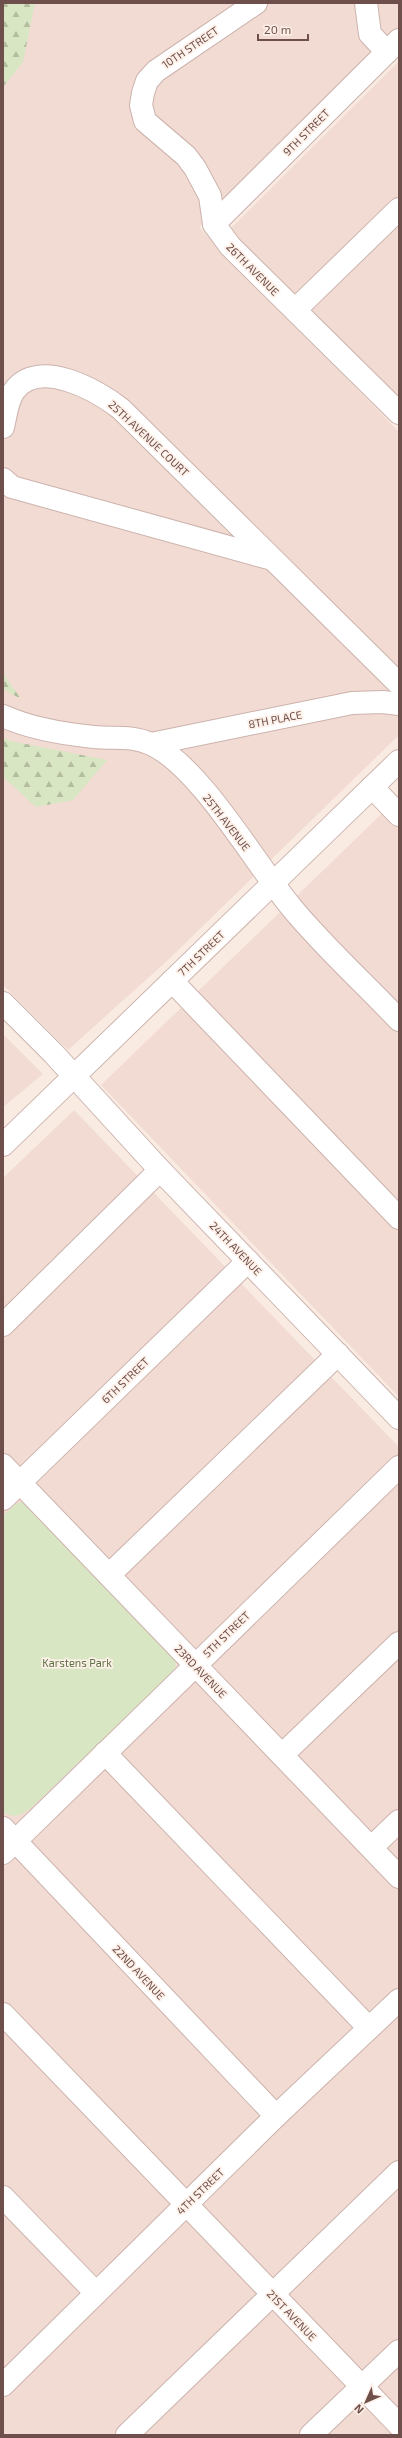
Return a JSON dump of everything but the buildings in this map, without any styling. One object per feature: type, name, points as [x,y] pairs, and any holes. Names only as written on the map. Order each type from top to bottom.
[{"type":"street","name":"10TH STREET","points":[[141,105],[147,81],[156,71],[256,3]]},
{"type":"street","points":[[366,3],[370,34],[393,46]]},
{"type":"street","name":"9TH STREET","points":[[214,224],[393,46]]},
{"type":"street","name":"26TH AVENUE","points":[[141,105],[145,121],[186,156],[195,168],[210,196],[214,224],[230,246],[295,310],[395,401]]},
{"type":"street","points":[[295,310],[399,209]]},
{"type":"street","name":"25TH AVENUE COURT","points":[[3,427],[13,392],[29,378],[49,377],[96,391],[121,409],[399,684]]},
{"type":"street","name":"25TH AVENUE COURT","points":[[3,479],[12,487],[273,559]]},
{"type":"street","name":"8TH PLACE","points":[[151,744],[352,703],[383,702],[399,704]]},
{"type":"street","name":"25TH AVENUE","points":[[3,716],[19,724],[60,732],[96,737],[128,736],[151,744],[171,756],[187,772],[292,909],[399,1020]]},
{"type":"street","name":"7TH STREET","points":[[3,1144],[399,761]]},
{"type":"street","points":[[372,787],[399,815]]},
{"type":"street","points":[[172,981],[399,1218]]},
{"type":"street","name":"24TH AVENUE","points":[[3,1003],[160,1170],[399,1418]]},
{"type":"street","points":[[3,1325],[160,1170]]},
{"type":"street","name":"6TH STREET","points":[[3,1499],[248,1261]]},
{"type":"street","points":[[109,1575],[338,1354]]},
{"type":"street","name":"23RD AVENUE","points":[[3,1465],[399,1876]]},
{"type":"street","name":"5TH STREET","points":[[7,1841],[105,1753],[399,1467]]},
{"type":"street","points":[[282,1755],[399,1643]]},
{"type":"street","points":[[105,1753],[369,2028]]},
{"type":"street","points":[[372,1847],[399,1821]]},
{"type":"street","name":"22ND AVENUE","points":[[7,1841],[276,2116]]},
{"type":"street","name":"4TH STREET","points":[[4,2382],[276,2116],[399,2000]]},
{"type":"street","name":"21ST AVENUE","points":[[3,2014],[272,2295],[399,2425]]},
{"type":"street","points":[[127,2435],[399,2172]]},
{"type":"street","points":[[3,2197],[96,2293]]},
{"type":"street","points":[[311,2435],[399,2351]]},
{"type":"shaded area","points":[[3,3],[399,3],[399,30],[199,227],[399,432],[399,735],[168,960],[68,1050],[3,985],[3,729],[79,747],[101,727],[16,713],[3,706]]},
{"type":"shaded area","points":[[399,61],[399,399],[229,230]]},
{"type":"shaded area","points":[[399,797],[399,1397],[101,1085]]},
{"type":"shaded area","points":[[3,1034],[43,1074],[3,1107]]},
{"type":"shaded area","points":[[74,1110],[399,1447],[399,2435],[3,2435],[3,1178]]},
{"type":"green space","points":[[3,3],[35,3],[23,62],[3,87]]},
{"type":"green space","points":[[3,673],[21,699],[3,689]]},
{"type":"green space","points":[[3,737],[11,741],[107,760],[73,800],[36,807],[3,777]]},
{"type":"green space","name":"Karstens Park","points":[[22,1502],[30,1506],[174,1658],[176,1664],[174,1671],[168,1677],[31,1808],[24,1813],[14,1816],[3,1812],[3,1516],[15,1504]]}]
